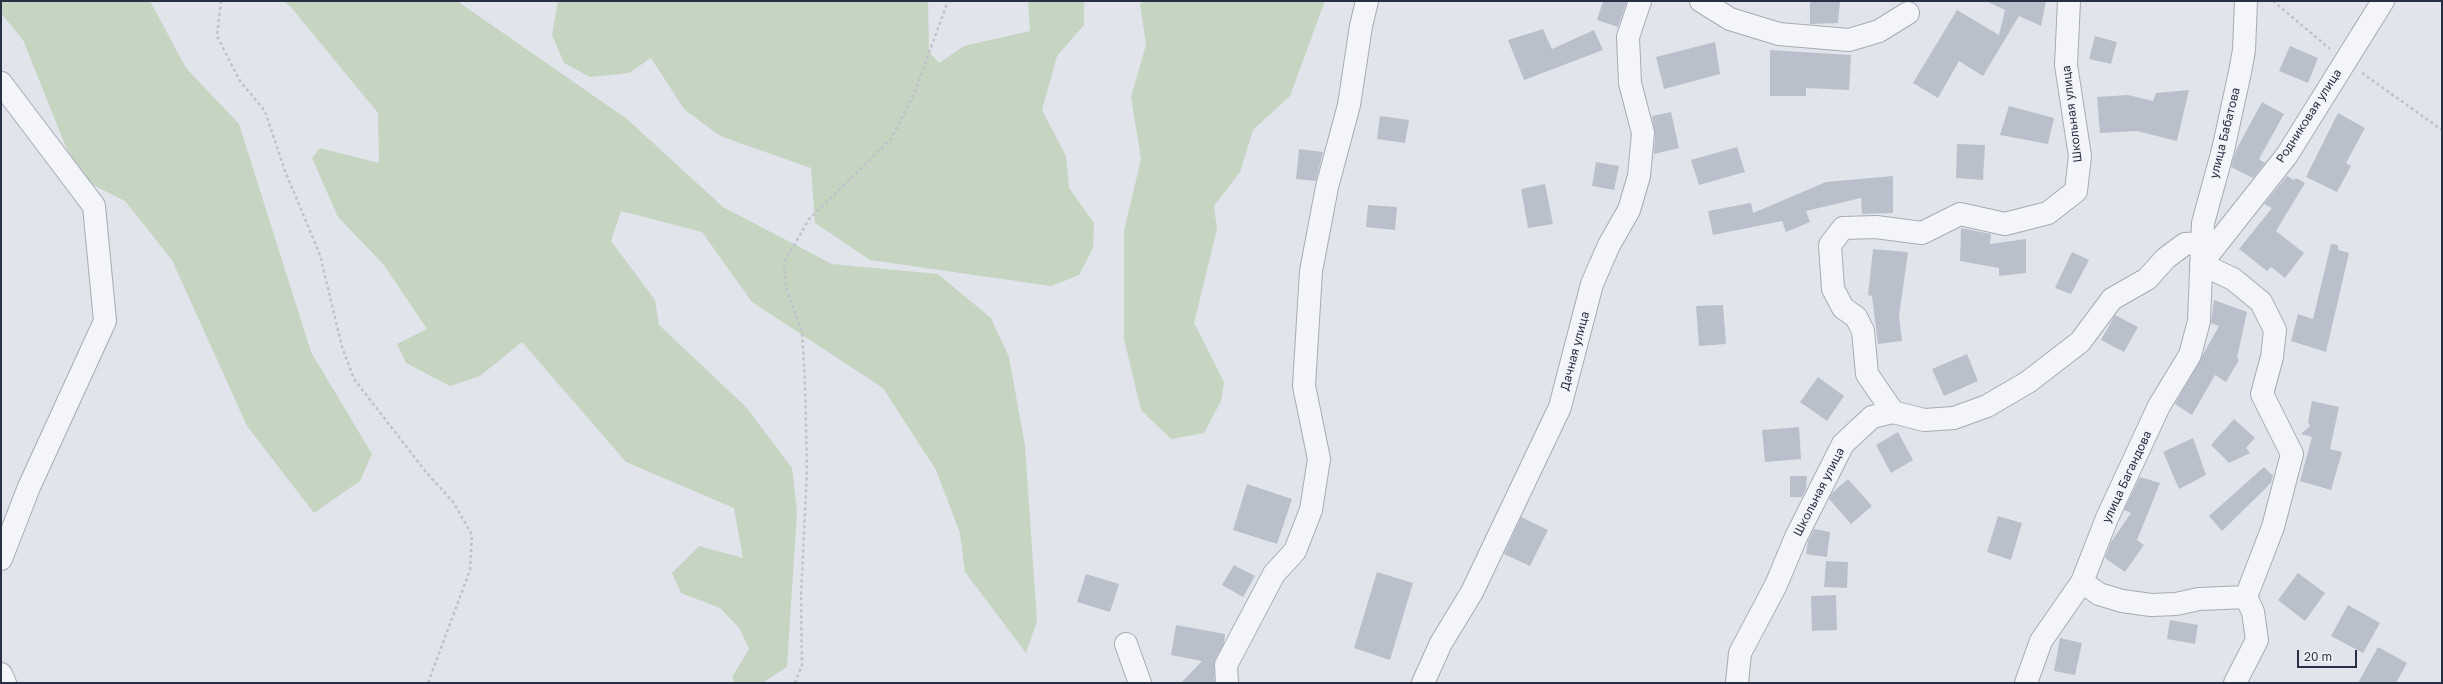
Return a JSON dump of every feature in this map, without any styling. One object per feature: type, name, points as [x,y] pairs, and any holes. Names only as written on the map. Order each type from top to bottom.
[{"type":"street","points":[[1227,683],[1226,665],[1274,574],[1295,551],[1312,510],[1319,459],[1304,386],[1311,272],[1327,187],[1349,105],[1360,26],[1367,1]]},
{"type":"street","name":"Дачная улица","points":[[1423,683],[1441,642],[1476,586],[1560,408],[1592,284],[1609,245],[1629,210],[1639,176],[1643,133],[1630,83],[1628,37],[1640,1]]},
{"type":"street","points":[[1701,1],[1730,19],[1779,34],[1849,40],[1879,31],[1908,14]]},
{"type":"street","name":"Школьная улица","points":[[1737,683],[1740,653],[1776,585],[1796,537],[1843,444],[1872,417],[1893,412],[1867,374],[1863,331],[1856,318],[1843,308],[1834,289],[1830,246],[1843,228],[1876,227],[1922,233],[1960,214],[2005,224],[2048,213],[2076,191],[2080,156],[2066,65],[2069,1]]},
{"type":"street","name":"улица Бабатова","points":[[2201,254],[2203,223],[2222,150],[2244,50],[2246,1]]},
{"type":"street","name":"Родниковая улица","points":[[2201,254],[2287,155],[2344,61],[2383,1]]},
{"type":"street","points":[[1,83],[94,206],[105,321],[29,487],[1,559]]},
{"type":"street","points":[[1893,412],[1924,420],[1931,420],[1954,418],[1987,406],[2028,382],[2080,342],[2112,299],[2147,279],[2166,258],[2185,244],[2201,254],[2233,279],[2261,302],[2274,330],[2272,357],[2262,394],[2292,454],[2273,528],[2246,597],[2253,612],[2257,640],[2235,683]]},
{"type":"street","name":"улица Багандова","points":[[2026,683],[2041,641],[2082,582],[2107,518],[2160,406],[2190,355],[2199,321],[2201,254]]},
{"type":"street","points":[[2082,582],[2099,594],[2122,601],[2151,605],[2176,604],[2199,599],[2246,597]]},
{"type":"street","points":[[1126,644],[1140,683]]},
{"type":"street","points":[[1,674],[5,683]]},
{"type":"path","points":[[222,1],[216,36],[240,81],[265,111],[285,170],[320,255],[342,347],[354,379],[426,472],[454,503],[472,535],[470,570],[428,683]]},
{"type":"path","points":[[795,683],[802,665],[801,596],[807,470],[805,382],[802,332],[786,288],[784,263],[810,219],[891,139],[914,94],[948,1]]},
{"type":"path","points":[[2273,1],[2344,61],[2442,130]]},
{"type":"green space","points":[[1,1],[150,1],[186,68],[239,124],[311,352],[372,454],[360,481],[314,513],[247,426],[172,260],[125,201],[87,182],[68,152],[23,40],[1,13]]},
{"type":"green space","points":[[283,1],[457,1],[627,119],[723,207],[832,264],[938,274],[991,318],[1009,357],[1025,446],[1037,621],[1026,653],[965,572],[960,533],[936,470],[883,388],[752,302],[702,232],[621,211],[611,241],[655,300],[659,325],[746,407],[792,468],[797,512],[787,667],[762,683],[735,683],[732,677],[749,649],[740,629],[720,608],[681,593],[672,573],[699,546],[743,558],[734,508],[626,462],[522,342],[480,376],[450,386],[406,363],[397,344],[427,329],[384,265],[338,217],[312,158],[320,148],[379,163],[378,113],[290,6]]},
{"type":"green space","points":[[558,1],[928,1],[929,52],[939,63],[964,46],[1030,31],[1028,1],[1084,1],[1084,25],[1057,56],[1042,110],[1066,156],[1069,188],[1094,223],[1093,248],[1079,275],[1051,286],[870,260],[815,223],[811,168],[720,136],[684,109],[651,58],[629,73],[590,77],[564,63],[552,35]]},
{"type":"green space","points":[[1144,1],[1325,1],[1290,96],[1253,130],[1240,172],[1214,206],[1217,229],[1194,323],[1224,382],[1221,401],[1204,433],[1171,439],[1141,410],[1124,339],[1124,231],[1141,159],[1131,97],[1146,45],[1140,4]]},
{"type":"building","points":[[1603,1],[1627,1],[1618,27],[1597,20]]},
{"type":"building","points":[[1810,1],[1840,1],[1838,23],[1810,24]]},
{"type":"building","points":[[1986,1],[2046,1],[2041,26],[2019,16],[1983,76],[1959,61],[1938,98],[1913,83],[1957,10],[1999,35],[2005,10]]},
{"type":"building","points":[[1543,29],[1552,49],[1594,30],[1603,50],[1524,80],[1508,40]]},
{"type":"building","points":[[2095,36],[2117,42],[2111,64],[2089,59]]},
{"type":"building","points":[[1715,42],[1720,74],[1664,89],[1656,57]]},
{"type":"building","points":[[2290,46],[2318,58],[2308,83],[2279,71]]},
{"type":"building","points":[[1770,50],[1851,55],[1849,90],[1806,88],[1806,96],[1770,96]]},
{"type":"building","points":[[2189,90],[2177,141],[2137,131],[2100,133],[2097,97],[2128,95],[2153,101],[2156,93]]},
{"type":"building","points":[[2262,102],[2284,114],[2259,159],[2265,163],[2253,178],[2231,167],[2236,150]]},
{"type":"building","points":[[2009,106],[2054,118],[2048,144],[2000,135]]},
{"type":"building","points":[[1671,112],[1679,148],[1654,154],[1655,134],[1652,116]]},
{"type":"building","points":[[2338,113],[2365,128],[2346,163],[2351,166],[2337,192],[2306,177]]},
{"type":"building","points":[[1380,116],[1409,120],[1405,143],[1377,139]]},
{"type":"building","points":[[1957,144],[1985,145],[1983,180],[1956,178]]},
{"type":"building","points":[[1737,147],[1745,172],[1699,185],[1691,160]]},
{"type":"building","points":[[1299,149],[1323,152],[1316,181],[1296,179]]},
{"type":"building","points":[[1596,162],[1619,166],[1614,190],[1592,186]]},
{"type":"building","points":[[1893,176],[1893,213],[1862,214],[1861,198],[1806,211],[1810,222],[1786,232],[1782,221],[1713,235],[1708,211],[1751,203],[1753,213],[1826,182]]},
{"type":"building","points":[[2287,176],[2294,180],[2296,178],[2305,183],[2276,231],[2304,253],[2285,278],[2271,267],[2267,271],[2239,249],[2272,208],[2264,204]]},
{"type":"building","points":[[1545,184],[1553,224],[1528,228],[1521,189]]},
{"type":"building","points":[[1368,205],[1397,207],[1395,230],[1366,227]]},
{"type":"building","points":[[1961,228],[1991,234],[1990,244],[2026,239],[2026,273],[1999,276],[1999,268],[1960,261]]},
{"type":"building","points":[[2331,244],[2338,245],[2338,250],[2349,253],[2326,352],[2291,341],[2298,314],[2313,319]]},
{"type":"building","points":[[1873,249],[1908,252],[1899,316],[1902,341],[1878,344],[1872,296],[1868,295]]},
{"type":"building","points":[[2072,252],[2089,260],[2071,294],[2055,288]]},
{"type":"building","points":[[2214,300],[2247,312],[2237,358],[2239,360],[2226,382],[2215,375],[2192,415],[2175,404],[2219,326],[2211,323]]},
{"type":"building","points":[[1723,305],[1726,344],[1699,346],[1696,306]]},
{"type":"building","points":[[2115,315],[2138,327],[2124,352],[2101,340]]},
{"type":"building","points":[[1967,354],[1978,381],[1944,396],[1932,369]]},
{"type":"building","points":[[1818,377],[1844,396],[1827,421],[1800,402]]},
{"type":"building","points":[[2312,401],[2339,407],[2330,449],[2342,452],[2331,490],[2300,481],[2312,437],[2301,434],[2310,426],[2308,422]]},
{"type":"building","points":[[2234,419],[2255,438],[2246,448],[2250,453],[2229,463],[2211,445]]},
{"type":"building","points":[[1799,427],[1801,459],[1765,462],[1762,430]]},
{"type":"building","points":[[1898,432],[1913,460],[1891,473],[1876,445]]},
{"type":"building","points":[[2193,438],[2206,475],[2179,489],[2163,452]]},
{"type":"building","points":[[2264,467],[2273,476],[2271,483],[2222,531],[2209,516]]},
{"type":"building","points":[[1790,476],[1807,476],[1806,489],[1802,497],[1790,497]]},
{"type":"building","points":[[2140,477],[2160,483],[2137,540],[2144,545],[2125,572],[2105,558],[2111,542],[2131,513],[2124,510]]},
{"type":"building","points":[[1848,479],[1872,506],[1851,524],[1829,499],[1832,493]]},
{"type":"building","points":[[1247,484],[1292,499],[1277,544],[1233,530]]},
{"type":"building","points":[[1998,516],[2022,523],[2011,560],[1987,552]]},
{"type":"building","points":[[1521,517],[1548,530],[1530,566],[1504,554]]},
{"type":"building","points":[[1814,529],[1830,532],[1827,557],[1806,554],[1808,541]]},
{"type":"building","points":[[1826,561],[1848,562],[1847,588],[1824,587]]},
{"type":"building","points":[[1234,565],[1255,576],[1243,597],[1222,585]]},
{"type":"building","points":[[1377,572],[1413,583],[1390,660],[1354,648]]},
{"type":"building","points":[[2298,573],[2325,593],[2305,621],[2278,600]]},
{"type":"building","points":[[1086,574],[1119,584],[1110,612],[1077,602]]},
{"type":"building","points":[[1836,595],[1837,630],[1812,631],[1811,596]]},
{"type":"building","points":[[2348,605],[2380,623],[2363,653],[2331,636]]},
{"type":"building","points":[[2170,620],[2198,625],[2195,644],[2167,639]]},
{"type":"building","points":[[1176,625],[1225,634],[1224,643],[1215,660],[1214,683],[1181,683],[1202,661],[1171,655]]},
{"type":"building","points":[[2060,638],[2082,643],[2075,675],[2054,671]]},
{"type":"building","points":[[2378,647],[2407,663],[2396,683],[2358,683]]}]
